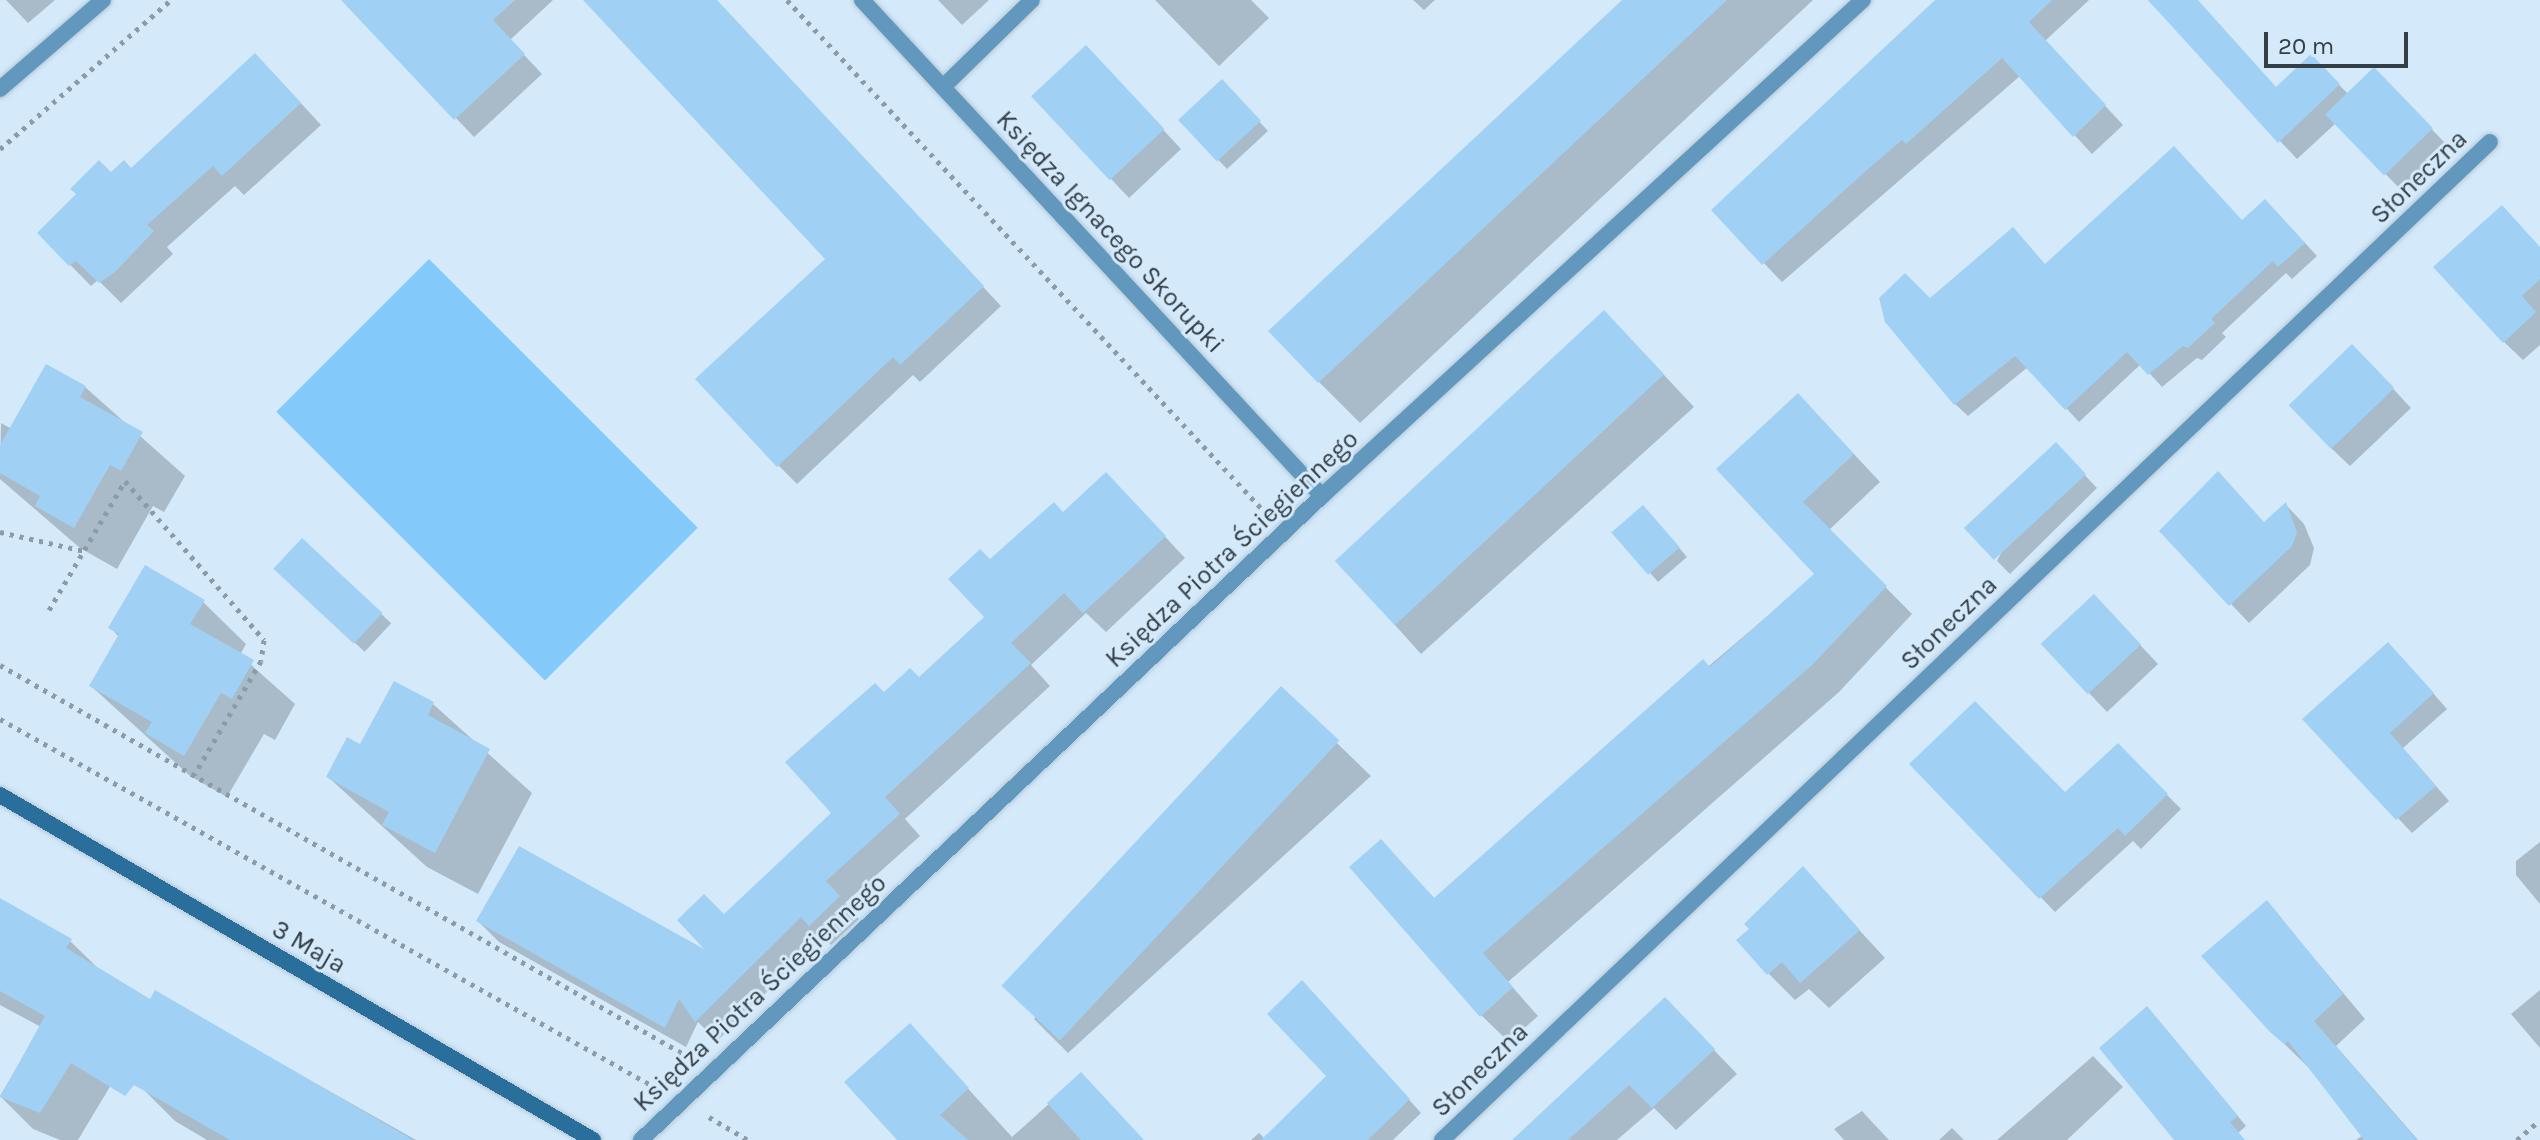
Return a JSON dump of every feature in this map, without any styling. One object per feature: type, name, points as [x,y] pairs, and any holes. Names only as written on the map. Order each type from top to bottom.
[{"type":"main road","name":"3 Maja","points":[[0,795],[593,1140]]},
{"type":"street","points":[[0,89],[103,0]]},
{"type":"street","name":"Księdza Ignacego Skorupki","points":[[862,0],[1322,496]]},
{"type":"street","points":[[943,87],[1032,0]]},
{"type":"street","name":"Księdza Piotra Ściegiennego","points":[[641,1140],[1322,496],[1863,0]]},
{"type":"street","name":"Słoneczna","points":[[1442,1140],[2490,142]]},
{"type":"path","points":[[0,149],[171,0]]},
{"type":"path","points":[[787,0],[1265,512],[1254,523]]},
{"type":"path","points":[[49,610],[125,481],[264,640],[261,661],[194,775]]},
{"type":"path","points":[[0,532],[84,551]]},
{"type":"path","points":[[0,665],[682,1053]]},
{"type":"path","points":[[0,719],[748,1140]]},
{"type":"path","points":[[2517,1140],[2539,1123]]},
{"type":"shaded area","points":[[429,259],[698,528],[545,680],[276,412]]},
{"type":"building","points":[[341,0],[515,0],[493,20],[525,54],[454,120]]},
{"type":"building","points":[[583,0],[717,0],[984,286],[900,365],[893,357],[777,467],[695,379],[825,259]]},
{"type":"building","points":[[1622,0],[1727,0],[1318,383],[1268,331]]},
{"type":"building","points":[[1935,0],[2052,0],[2029,22],[2106,105],[2073,137],[2002,58],[1906,144],[1902,140],[1868,169],[1762,265],[1711,210]]},
{"type":"building","points":[[2148,0],[2198,0],[2276,87],[2311,54],[2340,84],[2278,143]]},
{"type":"building","points":[[1086,45],[1164,129],[1110,180],[1031,96]]},
{"type":"building","points":[[255,53],[301,103],[222,176],[213,166],[147,225],[154,231],[115,272],[99,283],[76,261],[69,266],[37,233],[76,194],[70,189],[99,160],[111,172],[124,160],[131,168]]},
{"type":"building","points":[[2374,67],[2433,128],[2384,175],[2325,114]]},
{"type":"building","points":[[1222,79],[1261,121],[1217,162],[1178,120]]},
{"type":"building","points":[[2174,146],[2242,220],[2265,199],[2305,243],[2278,267],[2273,261],[2211,319],[2215,323],[2188,348],[2183,346],[2148,375],[2127,352],[2065,410],[2015,356],[1954,405],[1885,322],[1879,298],[1905,273],[1930,298],[2013,227],[2045,264]]},
{"type":"building","points":[[2502,205],[2540,247],[2540,279],[2522,296],[2536,312],[2503,343],[2433,267]]},
{"type":"building","points":[[1604,310],[1664,374],[1395,625],[1335,561]]},
{"type":"building","points":[[2352,344],[2394,388],[2331,449],[2289,405]]},
{"type":"building","points":[[46,364],[86,386],[80,397],[143,432],[121,471],[110,465],[74,528],[35,506],[40,496],[0,473],[0,445]]},
{"type":"building","points":[[1798,393],[1854,454],[1803,502],[1887,586],[1812,665],[1483,953],[1513,987],[1480,1017],[1349,867],[1381,839],[1434,898],[1703,659],[1710,667],[1814,574],[1716,469]]},
{"type":"building","points":[[2056,442],[2086,474],[1994,560],[1964,528]]},
{"type":"building","points":[[2218,471],[2264,522],[2286,502],[2297,533],[2292,546],[2229,606],[2159,531]]},
{"type":"building","points":[[1106,472],[1166,536],[1083,613],[1064,593],[1011,643],[1031,663],[885,797],[900,814],[826,881],[840,896],[809,926],[801,917],[695,1022],[679,999],[665,1028],[476,921],[519,846],[704,949],[677,920],[704,894],[724,914],[831,813],[785,762],[875,683],[884,692],[910,668],[919,677],[984,617],[948,579],[980,549],[990,559],[1054,502],[1063,512]]},
{"type":"building","points":[[1643,505],[1680,547],[1648,575],[1611,533]]},
{"type":"building","points":[[302,538],[382,613],[354,644],[273,569]]},
{"type":"building","points":[[145,565],[205,600],[190,624],[254,660],[232,699],[221,693],[184,756],[145,733],[152,722],[89,686],[119,634],[108,628]]},
{"type":"building","points":[[2094,594],[2141,644],[2088,694],[2041,644]]},
{"type":"building","points":[[2388,642],[2434,693],[2390,733],[2436,786],[2396,820],[2302,719]]},
{"type":"building","points":[[394,681],[434,702],[428,715],[490,749],[435,853],[382,825],[389,812],[326,777],[347,737],[360,744]]},
{"type":"building","points":[[1281,686],[1340,741],[1060,1040],[1001,986]]},
{"type":"building","points":[[1975,701],[2065,792],[2118,743],[2168,794],[2125,836],[2118,828],[2039,899],[1909,764]]},
{"type":"building","points":[[1803,866],[1860,930],[1800,983],[1782,962],[1767,975],[1736,940],[1749,929],[1744,924]]},
{"type":"building","points":[[0,898],[72,939],[66,948],[150,999],[155,990],[413,1140],[230,1140],[134,1085],[125,1096],[71,1063],[40,1113],[0,1097],[45,1016],[0,991]]},
{"type":"building","points":[[2267,900],[2343,994],[2314,1021],[2417,1140],[2364,1140],[2288,1041],[2284,1044],[2270,1032],[2201,956]]},
{"type":"building","points":[[1302,980],[1410,1099],[1368,1140],[1261,1140],[1326,1076],[1267,1014]]},
{"type":"building","points":[[1665,997],[1715,1049],[1652,1108],[1629,1085],[1568,1140],[1512,1140]]},
{"type":"building","points":[[2147,1006],[2238,1116],[2230,1122],[2245,1140],[2174,1140],[2099,1048]]},
{"type":"building","points":[[910,1023],[969,1088],[940,1115],[968,1140],[897,1140],[844,1082]]},
{"type":"building","points":[[1081,1072],[1144,1140],[1081,1140],[1047,1103]]}]
